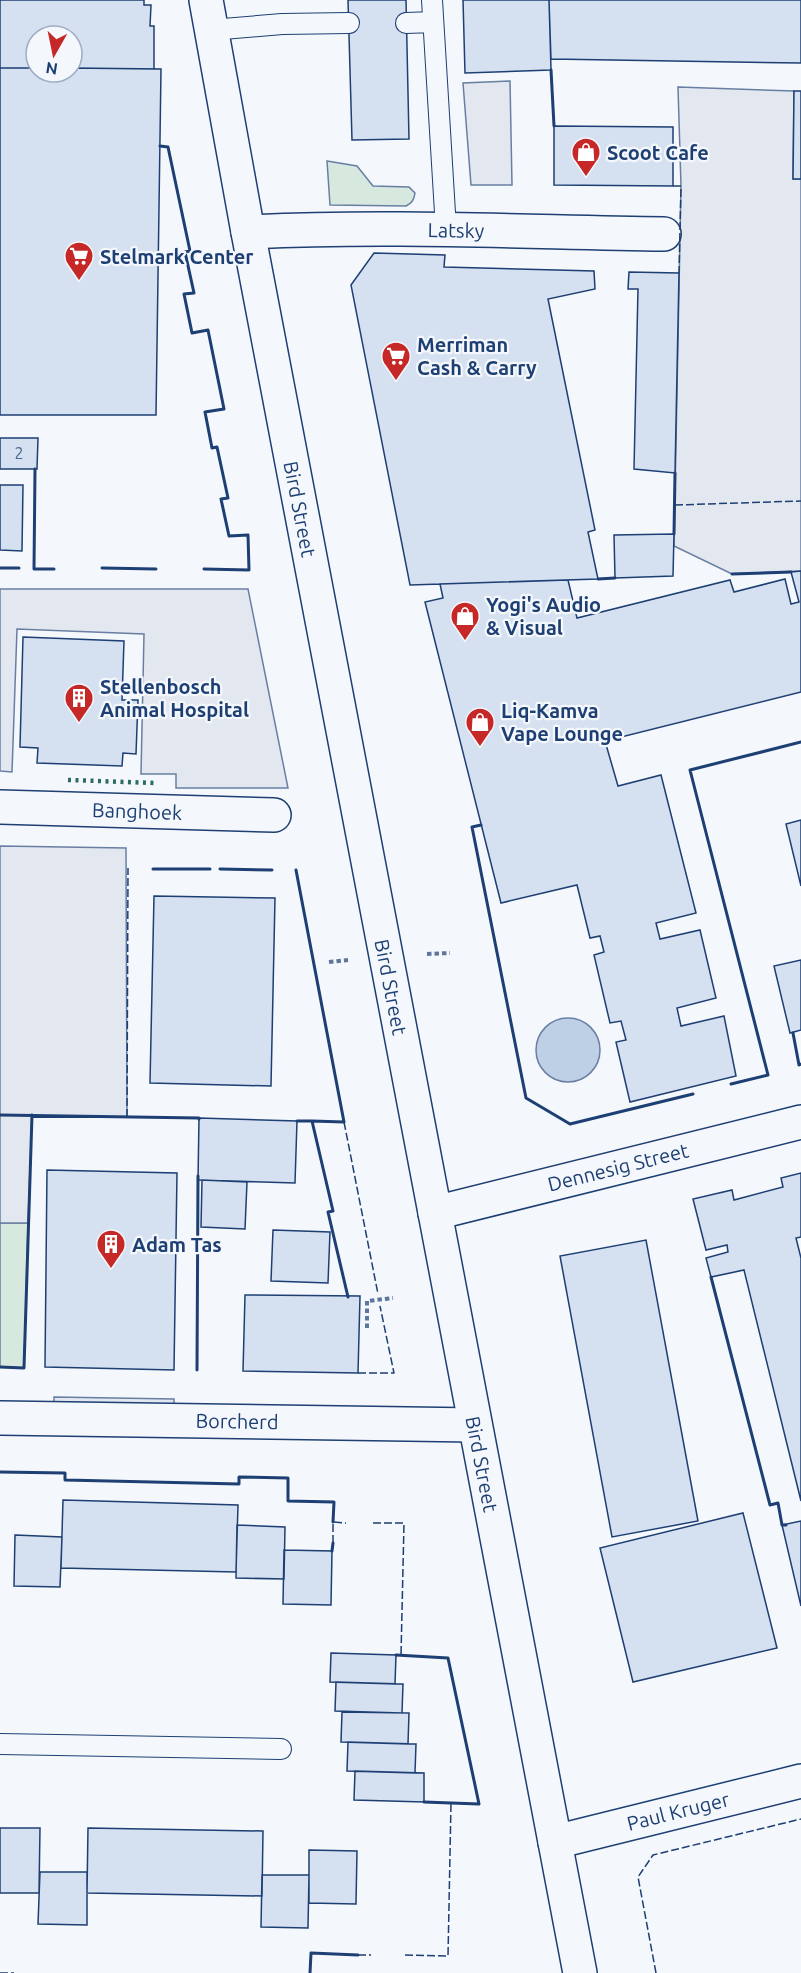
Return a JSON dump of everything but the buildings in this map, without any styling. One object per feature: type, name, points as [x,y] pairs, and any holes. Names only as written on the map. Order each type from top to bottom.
[{"type":"street","name":"Bird Street","points":[[208,15],[474,1425],[580,1973]]},
{"type":"street","name":"Latsky","points":[[248,232],[312,229],[446,229],[664,234]]},
{"type":"street","name":"Banghoek","points":[[0,807],[274,815]]},
{"type":"street","name":"Dennesig Street","points":[[435,1213],[801,1122]]},
{"type":"street","name":"Borcherd","points":[[0,1418],[474,1425]]},
{"type":"street","name":"Paul Kruger","points":[[555,1842],[801,1781]]},
{"type":"lane","points":[[432,0],[446,229]]},
{"type":"lane","points":[[208,15],[282,24],[349,23]]},
{"type":"lane","points":[[406,23],[433,22]]},
{"type":"lane","points":[[0,1744],[281,1749]]},
{"type":"path","points":[[367,1328],[367,1300],[393,1298]]},
{"type":"shaded area","points":[[510,81],[512,185],[471,185],[463,83]]},
{"type":"shaded area","points":[[678,87],[794,91],[793,179],[801,179],[801,571],[732,574],[674,546],[681,186]]},
{"type":"shaded area","points":[[327,161],[357,166],[373,186],[409,187],[415,193],[413,199],[406,206],[330,205]]},
{"type":"shaded area","points":[[0,589],[248,589],[288,788],[176,788],[176,774],[141,774],[144,634],[17,629],[12,772],[0,771]]},
{"type":"shaded area","points":[[0,846],[126,848],[127,1117],[32,1116],[28,1223],[0,1223]]},
{"type":"shaded area","points":[[0,1223],[28,1223],[24,1368],[0,1367]]},
{"type":"shaded area","points":[[54,1397],[174,1399],[174,1414],[54,1412]]},
{"type":"water","points":[[562,1018],[574,1018],[591,1027],[598,1038],[600,1050],[598,1062],[591,1073],[574,1082],[562,1082],[550,1077],[541,1068],[536,1056],[536,1044],[541,1032],[550,1023]]},
{"type":"hedge","points":[[68,780],[156,783]]},
{"type":"fence","points":[[673,186],[681,186],[679,273]]},
{"type":"fence","points":[[675,505],[801,501]]},
{"type":"fence","points":[[127,1117],[128,868]]},
{"type":"fence","points":[[344,1122],[378,1294]]},
{"type":"fence","points":[[358,1373],[394,1373],[380,1306]]},
{"type":"fence","points":[[333,1543],[333,1522],[346,1523]]},
{"type":"fence","points":[[373,1523],[404,1523],[401,1655]]},
{"type":"fence","points":[[405,1955],[448,1956],[451,1803]]},
{"type":"fence","points":[[656,1973],[638,1877],[653,1855],[801,1819]]},
{"type":"fence","points":[[358,1955],[371,1955]]},
{"type":"fence","points":[[0,1973],[14,1973]]},
{"type":"wall","points":[[551,70],[554,126]]},
{"type":"wall","points":[[160,146],[168,147],[190,251],[185,252],[194,293],[184,294],[192,333],[208,330],[224,409],[205,412],[212,448],[217,447],[228,498],[221,499],[229,536],[248,535],[249,570],[204,569]]},
{"type":"wall","points":[[35,469],[34,569],[54,569]]},
{"type":"wall","points":[[674,534],[675,473]]},
{"type":"wall","points":[[0,568],[19,568]]},
{"type":"wall","points":[[102,568],[156,569]]},
{"type":"wall","points":[[732,574],[791,572]]},
{"type":"wall","points":[[598,579],[615,578]]},
{"type":"wall","points":[[731,1084],[768,1075],[690,770],[801,742]]},
{"type":"wall","points":[[481,825],[472,827],[526,1098],[570,1124],[693,1094]]},
{"type":"wall","points":[[153,869],[210,869]]},
{"type":"wall","points":[[220,869],[272,870]]},
{"type":"wall","points":[[296,870],[344,1122],[312,1121]]},
{"type":"wall","points":[[793,1033],[799,1065],[801,1064]]},
{"type":"wall","points":[[0,1115],[199,1119]]},
{"type":"wall","points":[[0,1367],[24,1368],[32,1115]]},
{"type":"wall","points":[[297,1121],[312,1121],[333,1211],[328,1212],[348,1297]]},
{"type":"wall","points":[[197,1370],[198,1176]]},
{"type":"wall","points":[[711,1277],[770,1505],[778,1503],[782,1525],[786,1525]]},
{"type":"wall","points":[[0,1472],[65,1473],[65,1480],[239,1484],[239,1477],[288,1478],[288,1501],[334,1502],[333,1522]]},
{"type":"wall","points":[[332,1551],[333,1543]]},
{"type":"wall","points":[[396,1655],[448,1658],[479,1804],[424,1802]]},
{"type":"wall","points":[[310,1973],[311,1953],[358,1955]]},
{"type":"place","name":"Scoot Cafe","points":[[586,178]]},
{"type":"place","name":"Stelmark Center","points":[[79,282]]},
{"type":"place","name":"Merriman Cash & Carry","points":[[396,382]]},
{"type":"place","name":"Yogi's Audio & Visual","points":[[465,642]]},
{"type":"place","name":"Stellenbosch Animal Hospital","points":[[79,724]]},
{"type":"place","name":"Liq-Kamva Vape Lounge","points":[[480,748]]},
{"type":"place","name":"Adam Tas","points":[[111,1270]]}]
